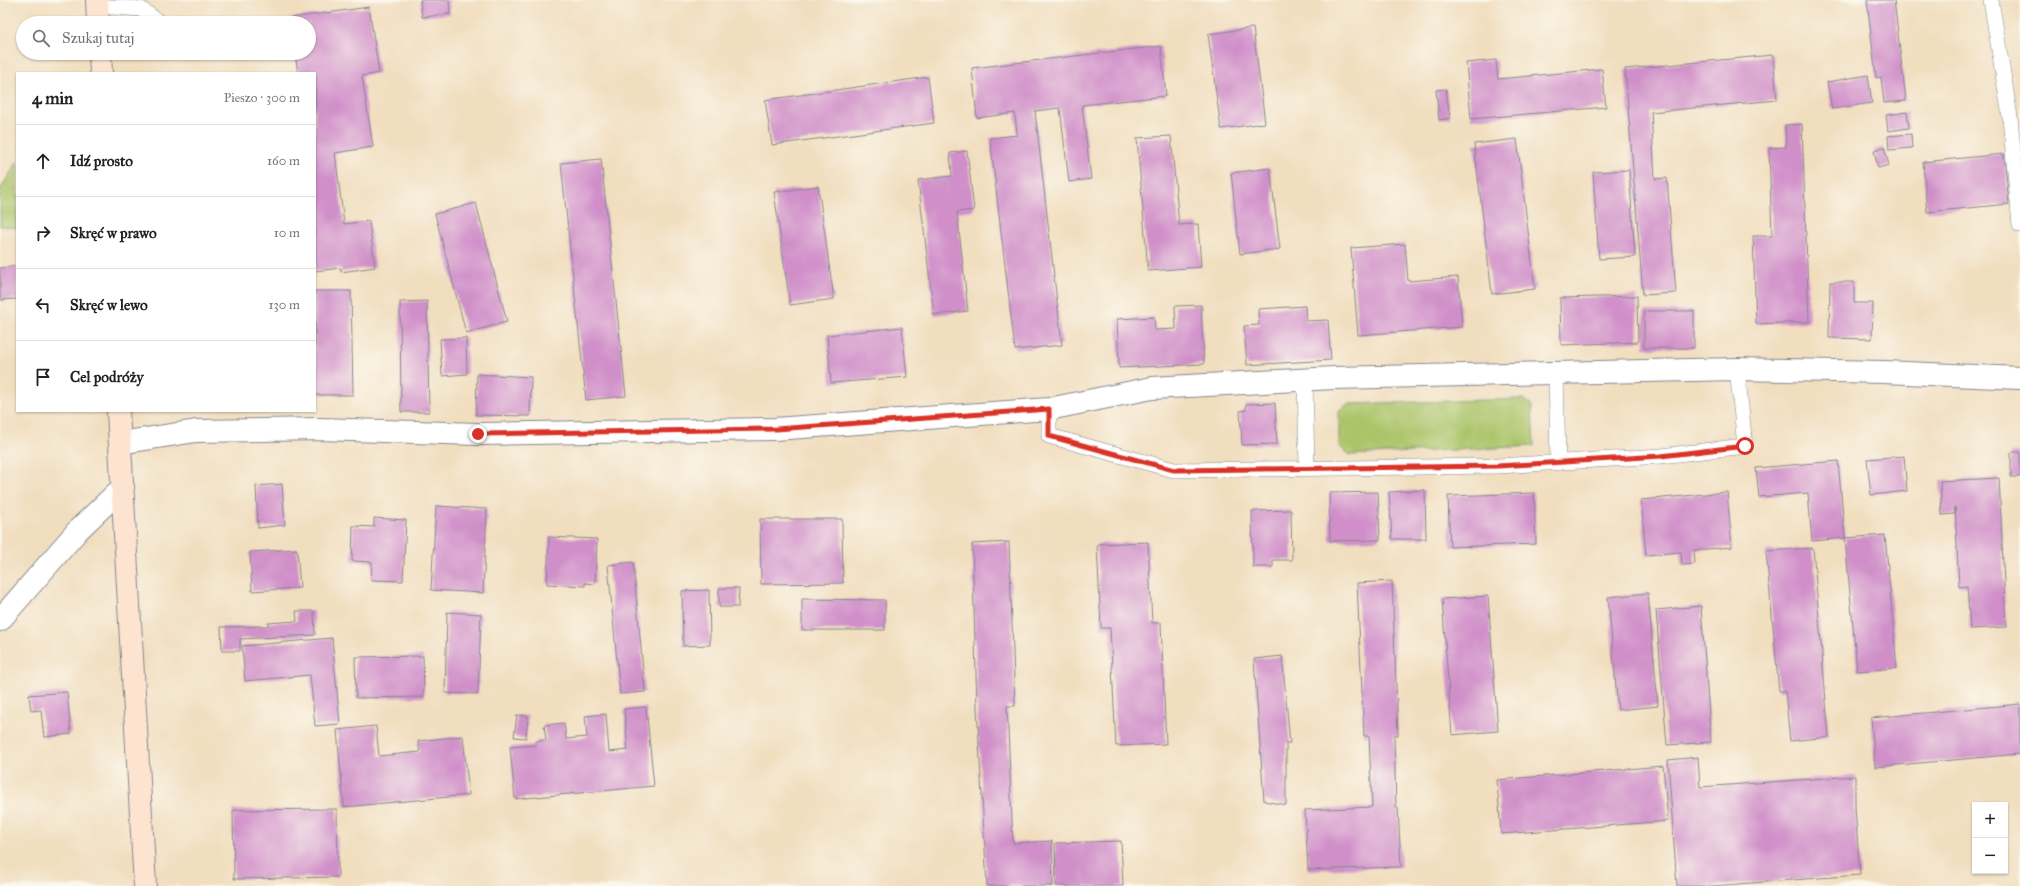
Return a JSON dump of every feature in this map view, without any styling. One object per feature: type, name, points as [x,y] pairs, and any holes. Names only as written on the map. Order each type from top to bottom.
[{"type":"main road","points":[[100,60],[101,72]]},
{"type":"main road","points":[[118,412],[146,886]]},
{"type":"street","points":[[120,443],[196,431],[320,429],[478,434],[776,429],[1049,409],[1152,388],[1305,379],[1737,369],[1884,372],[2020,378]]},
{"type":"street","points":[[0,620],[79,529],[123,487]]},
{"type":"lane","points":[[1991,0],[2010,117],[2020,226]]},
{"type":"lane","points":[[98,10],[141,10],[150,16]]},
{"type":"lane","points":[[1049,409],[1049,436],[1174,470],[1498,466],[1558,463],[1661,456],[1745,446],[1737,369]]},
{"type":"lane","points":[[1556,373],[1558,463]]},
{"type":"lane","points":[[1305,379],[1307,468]]},
{"type":"green space","points":[[16,164],[16,228],[0,226],[0,190]]},
{"type":"green space","points":[[1523,399],[1532,406],[1534,446],[1350,455],[1339,446],[1339,410],[1348,404]]},
{"type":"building","points":[[420,0],[449,0],[450,14],[422,17]]},
{"type":"building","points":[[1867,0],[1894,0],[1906,101],[1884,103],[1881,77],[1876,78]]},
{"type":"building","points":[[369,7],[379,73],[362,76],[373,147],[335,153],[344,224],[369,221],[375,267],[341,272],[341,268],[316,271],[316,72],[298,72],[296,60],[316,60],[316,16],[304,16]]},
{"type":"building","points":[[1253,28],[1265,123],[1221,129],[1208,34]]},
{"type":"building","points":[[1161,46],[1166,96],[1082,105],[1091,179],[1069,182],[1060,108],[1035,111],[1062,345],[1015,350],[990,138],[1017,135],[1015,113],[977,118],[972,68]]},
{"type":"building","points":[[1773,55],[1777,100],[1651,112],[1655,179],[1667,178],[1676,293],[1643,295],[1625,69]]},
{"type":"building","points":[[1496,60],[1498,79],[1602,69],[1606,107],[1471,119],[1466,63]]},
{"type":"building","points":[[1868,75],[1872,103],[1832,109],[1827,82]]},
{"type":"building","points":[[928,77],[934,123],[772,145],[765,100]]},
{"type":"building","points":[[1446,89],[1450,118],[1439,120],[1436,90]]},
{"type":"building","points":[[1907,112],[1909,128],[1888,131],[1886,115]]},
{"type":"building","points":[[1802,124],[1809,322],[1756,324],[1753,236],[1772,236],[1769,148],[1786,147],[1785,125]]},
{"type":"building","points":[[1911,134],[1912,148],[1889,150],[1888,136]]},
{"type":"building","points":[[1171,136],[1179,225],[1198,224],[1201,267],[1148,271],[1137,138]]},
{"type":"building","points":[[1517,139],[1535,289],[1492,294],[1474,144]]},
{"type":"building","points":[[1884,147],[1889,165],[1878,168],[1874,150]]},
{"type":"building","points":[[967,151],[974,210],[957,212],[968,311],[934,315],[918,180],[952,176],[950,153]]},
{"type":"building","points":[[2004,154],[2009,204],[1927,212],[1923,162]]},
{"type":"building","points":[[601,159],[626,396],[586,400],[561,163]]},
{"type":"building","points":[[1270,168],[1280,249],[1240,254],[1231,173]]},
{"type":"building","points":[[1629,170],[1635,257],[1599,259],[1593,172]]},
{"type":"building","points":[[818,186],[834,299],[790,305],[774,192]]},
{"type":"building","points":[[476,203],[507,322],[466,333],[435,214]]},
{"type":"building","points":[[1405,244],[1408,281],[1458,277],[1462,327],[1358,335],[1351,248]]},
{"type":"building","points":[[16,266],[16,299],[0,300],[0,268]]},
{"type":"building","points":[[1830,282],[1854,282],[1854,303],[1873,303],[1872,339],[1829,338]]},
{"type":"building","points":[[316,291],[351,291],[353,395],[316,395]]},
{"type":"building","points":[[1637,296],[1638,342],[1561,345],[1560,298]]},
{"type":"building","points":[[427,301],[429,412],[401,412],[400,302]]},
{"type":"building","points":[[1201,305],[1204,364],[1119,368],[1117,319],[1154,317],[1155,330],[1176,329],[1175,306]]},
{"type":"building","points":[[1305,306],[1306,321],[1328,320],[1331,360],[1247,365],[1244,326],[1259,325],[1258,309]]},
{"type":"building","points":[[1644,311],[1694,311],[1694,348],[1644,348]]},
{"type":"building","points":[[902,327],[907,377],[831,383],[827,335]]},
{"type":"building","points":[[466,338],[467,374],[442,376],[440,339]]},
{"type":"building","points":[[477,374],[531,377],[530,416],[476,415]]},
{"type":"building","points":[[1275,403],[1277,444],[1242,445],[1240,411],[1246,410],[1246,404]]},
{"type":"building","points":[[2011,452],[2020,452],[2020,477],[2011,477]]},
{"type":"building","points":[[1904,456],[1907,491],[1871,495],[1867,459]]},
{"type":"building","points":[[1838,461],[1845,538],[1812,541],[1808,493],[1759,497],[1756,468]]},
{"type":"building","points":[[1999,478],[2006,627],[1970,629],[1967,586],[1959,587],[1955,507],[1955,514],[1942,515],[1940,481]]},
{"type":"building","points":[[282,484],[285,525],[258,528],[256,486]]},
{"type":"building","points":[[1425,490],[1426,539],[1392,539],[1389,492]]},
{"type":"building","points":[[1378,492],[1380,540],[1330,541],[1329,493]]},
{"type":"building","points":[[1727,492],[1732,547],[1694,550],[1695,564],[1682,565],[1681,552],[1646,555],[1641,500]]},
{"type":"building","points":[[1534,493],[1536,544],[1450,547],[1448,496]]},
{"type":"building","points":[[436,506],[487,509],[483,593],[431,590]]},
{"type":"building","points":[[1291,510],[1292,560],[1273,560],[1273,567],[1253,567],[1252,511]]},
{"type":"building","points":[[374,518],[406,520],[403,581],[371,580],[372,562],[352,561],[353,526],[374,527]]},
{"type":"building","points":[[760,519],[842,519],[843,583],[761,584]]},
{"type":"building","points":[[1885,535],[1897,668],[1857,671],[1845,538]]},
{"type":"building","points":[[549,537],[597,539],[595,584],[585,583],[585,586],[547,584]]},
{"type":"building","points":[[1009,542],[1015,706],[1007,706],[1013,843],[1052,841],[1053,886],[987,886],[977,707],[972,544]]},
{"type":"building","points":[[1148,542],[1152,623],[1161,623],[1166,744],[1116,746],[1110,628],[1101,628],[1097,544]]},
{"type":"building","points":[[1813,548],[1829,737],[1790,741],[1785,691],[1779,691],[1766,551]]},
{"type":"building","points":[[297,549],[300,588],[252,591],[250,552]]},
{"type":"building","points":[[633,562],[645,692],[620,694],[608,565]]},
{"type":"building","points":[[1392,581],[1398,735],[1394,735],[1396,807],[1398,807],[1401,867],[1308,870],[1305,810],[1372,807],[1369,736],[1364,736],[1357,583]]},
{"type":"building","points":[[719,588],[739,588],[738,607],[719,607]]},
{"type":"building","points":[[709,590],[710,645],[683,646],[682,591]]},
{"type":"building","points":[[1648,593],[1658,706],[1618,710],[1608,597]]},
{"type":"building","points":[[1488,596],[1498,731],[1452,735],[1442,599]]},
{"type":"building","points":[[802,599],[885,600],[885,630],[802,630]]},
{"type":"building","points":[[1701,606],[1711,742],[1667,745],[1656,610]]},
{"type":"building","points":[[296,611],[314,611],[315,635],[240,639],[240,651],[222,651],[221,627],[268,626],[268,623],[297,621]]},
{"type":"building","points":[[447,612],[481,614],[478,694],[445,693]]},
{"type":"building","points":[[332,638],[340,724],[315,726],[310,675],[245,681],[242,646]]},
{"type":"building","points":[[423,656],[424,697],[356,698],[355,657]]},
{"type":"building","points":[[1282,656],[1290,743],[1286,743],[1286,805],[1264,801],[1254,659]]},
{"type":"building","points":[[67,692],[71,734],[44,737],[41,710],[31,711],[29,695]]},
{"type":"building","points":[[2020,704],[2020,754],[1875,767],[1871,718]]},
{"type":"building","points":[[646,707],[654,786],[515,799],[510,747],[536,745],[536,741],[546,740],[544,725],[564,723],[566,739],[587,737],[585,716],[606,714],[609,752],[628,750],[624,709]]},
{"type":"building","points":[[517,715],[528,716],[526,738],[514,737]]},
{"type":"building","points":[[376,726],[379,756],[420,752],[418,741],[463,736],[469,795],[344,807],[337,730]]},
{"type":"building","points":[[1698,757],[1700,787],[1855,776],[1855,807],[1860,875],[1711,886],[1677,886],[1668,760]]},
{"type":"building","points":[[1663,766],[1668,821],[1501,834],[1497,780]]},
{"type":"building","points":[[337,809],[338,877],[234,879],[233,810]]},
{"type":"building","points":[[1121,841],[1123,886],[1056,886],[1055,843]]},
{"type":"route","points":[[478,434],[776,429],[1049,409],[1049,436],[1174,470],[1498,466],[1661,456],[1745,446]]}]
